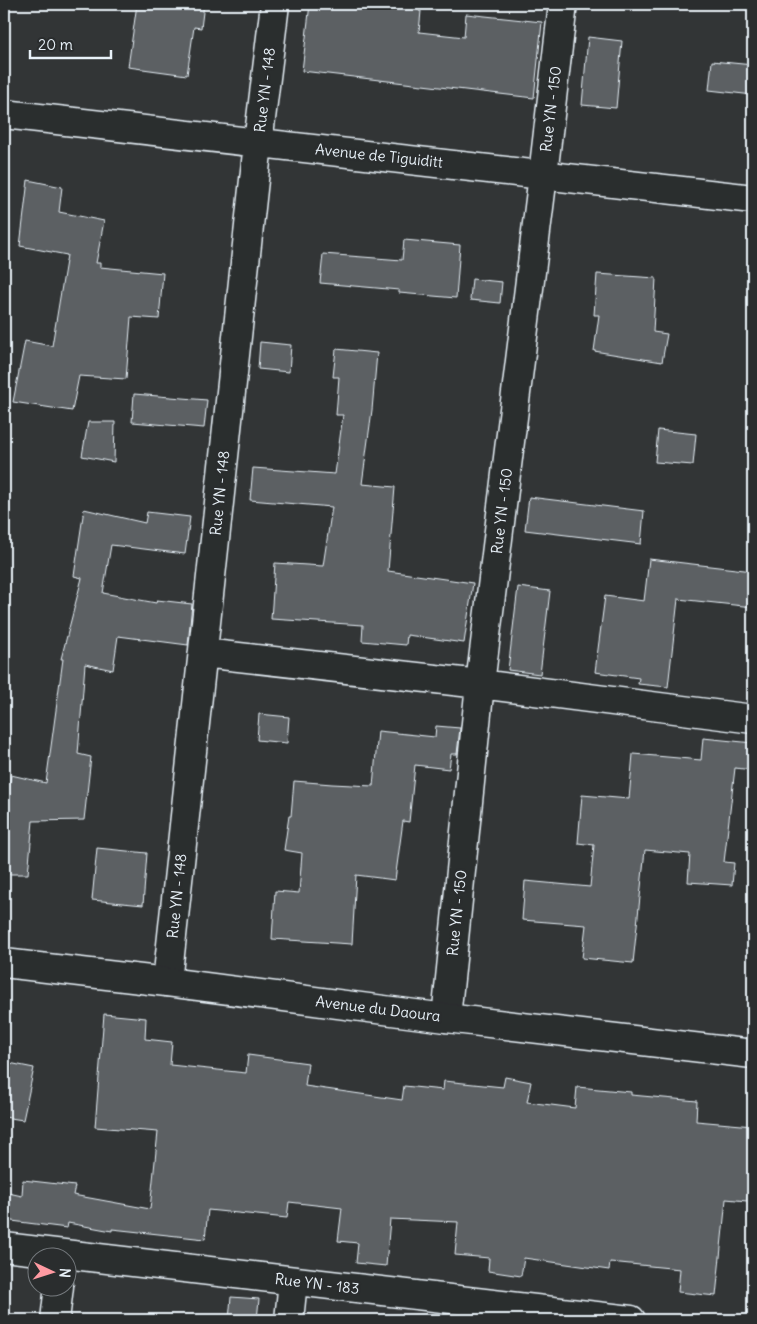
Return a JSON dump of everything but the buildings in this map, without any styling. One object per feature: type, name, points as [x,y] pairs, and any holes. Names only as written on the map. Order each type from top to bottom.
[{"type":"street","name":"Rue YN - 148","points":[[167,982],[258,142],[275,4]]},
{"type":"street","name":"Rue YN - 150","points":[[446,1018],[480,684],[563,4]]},
{"type":"street","name":"Avenue de Tiguiditt","points":[[4,114],[753,199]]},
{"type":"street","points":[[203,653],[480,684],[753,719]]},
{"type":"street","name":"Avenue du Daoura","points":[[4,963],[753,1054]]},
{"type":"street","name":"Rue YN - 183","points":[[4,1247],[28,1250]]},
{"type":"street","name":"Rue YN - 183","points":[[78,1257],[293,1281],[524,1314],[631,1320]]},
{"type":"street","points":[[289,1320],[293,1281]]},
{"type":"street","points":[[55,1320],[57,1296]]}]
